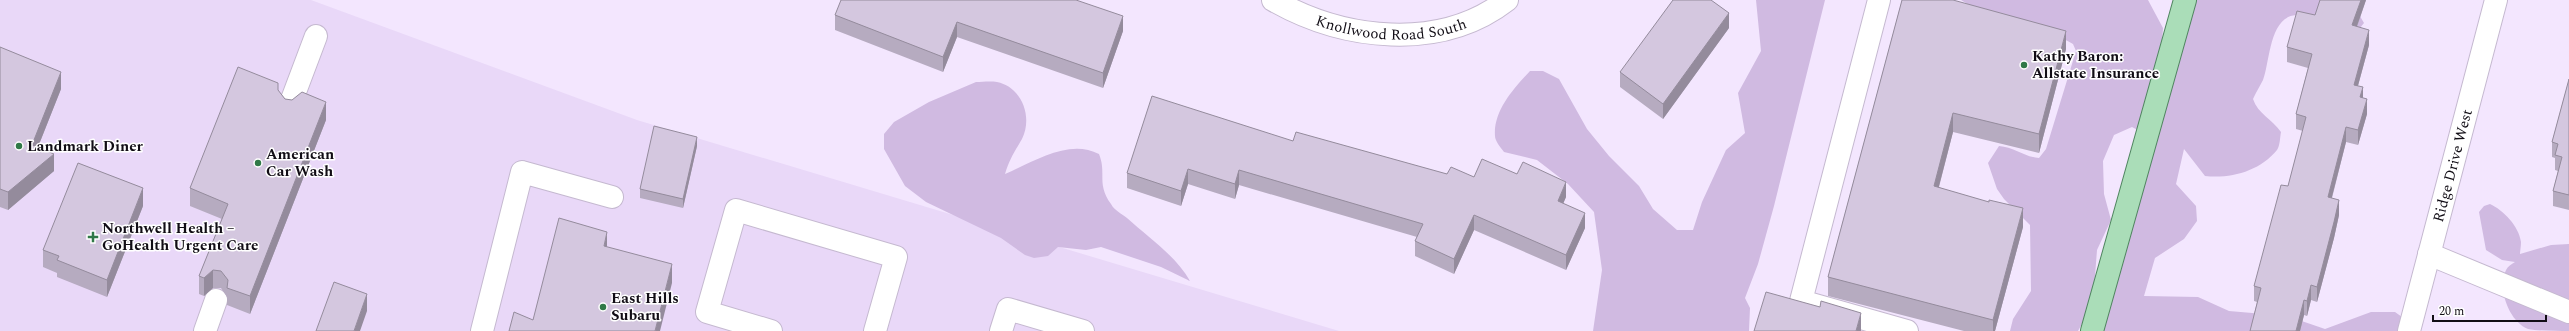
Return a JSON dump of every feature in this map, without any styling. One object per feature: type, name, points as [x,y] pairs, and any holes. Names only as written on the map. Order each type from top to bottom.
[{"type":"main road","points":[[2092,331],[2185,0]]},
{"type":"street","name":"Knollwood Road South","points":[[1273,0],[1313,20],[1355,32],[1395,35],[1442,29],[1467,23],[1507,0]]},
{"type":"street","points":[[1879,0],[1801,302],[1908,331]]},
{"type":"street","name":"Ridge Drive West","points":[[2409,331],[2496,0]]},
{"type":"street","points":[[290,105],[316,36]]},
{"type":"street","points":[[482,331],[522,172],[612,197]]},
{"type":"street","points":[[772,331],[707,312],[736,210],[896,257],[875,331]]},
{"type":"street","points":[[2429,254],[2569,312]]},
{"type":"street","points":[[205,331],[216,300]]},
{"type":"street","points":[[1002,331],[1008,309],[1083,331]]},
{"type":"shaded area","points":[[0,0],[311,0],[637,120],[1339,331],[0,331]]},
{"type":"shaded area","points":[[1756,0],[1825,0],[1774,206],[1758,264],[1745,298],[1750,308],[1749,331],[1593,331],[1602,270],[1594,212],[1568,184],[1537,160],[1504,152],[1495,138],[1495,127],[1501,109],[1511,92],[1530,71],[1543,71],[1559,79],[1587,129],[1609,156],[1639,186],[1653,209],[1677,230],[1693,230],[1702,202],[1726,150],[1745,133],[1738,93],[1761,51]]},
{"type":"shaded area","points":[[1961,0],[2148,0],[2163,28],[2161,54],[2184,0],[2339,0],[2357,11],[2364,23],[2359,29],[2336,21],[2304,15],[2296,15],[2287,18],[2280,23],[2272,42],[2263,80],[2253,99],[2258,109],[2274,123],[2281,132],[2278,148],[2270,157],[2254,168],[2244,172],[2235,175],[2215,177],[2205,176],[2184,149],[2176,184],[2196,206],[2197,221],[2184,239],[2155,258],[2144,296],[2198,297],[2229,311],[2287,316],[2325,329],[2371,312],[2395,312],[2409,322],[2411,331],[2098,331],[2147,135],[2132,127],[2114,135],[2103,161],[2104,194],[2111,220],[2097,250],[2094,289],[2084,320],[2078,331],[2010,331],[2013,319],[2031,291],[2030,225],[2004,199],[1997,189],[1988,163],[1999,146],[2039,158],[2046,149],[2076,51],[2073,44],[2060,37],[1988,14]]},
{"type":"shaded area","points":[[976,82],[997,82],[1006,85],[1019,96],[1026,113],[1025,130],[1022,139],[1010,160],[1005,174],[1039,158],[1063,150],[1087,150],[1099,154],[1104,190],[1112,206],[1169,255],[1190,281],[1161,267],[1101,247],[1086,250],[1058,247],[1048,256],[1034,258],[1025,255],[1001,238],[926,202],[905,186],[884,149],[884,134],[894,122],[929,102]]},
{"type":"shaded area","points":[[2490,204],[2505,214],[2517,230],[2521,242],[2520,254],[2551,245],[2569,244],[2569,331],[2543,331],[2528,329],[2521,325],[2510,312],[2506,304],[2503,286],[2506,270],[2515,262],[2502,260],[2486,250],[2479,212],[2484,206]]},
{"type":"building","points":[[841,0],[1076,0],[1123,16],[1103,73],[957,22],[943,57],[835,15]]},
{"type":"building","points":[[1673,0],[1711,0],[1729,13],[1663,104],[1620,72]]},
{"type":"building","points":[[1902,0],[1953,0],[2066,31],[2039,134],[1953,113],[1934,186],[1989,202],[1989,200],[2023,208],[1993,320],[1828,277]]},
{"type":"building","points":[[2320,0],[2361,0],[2352,25],[2369,30],[2354,85],[2363,87],[2360,97],[2367,99],[2358,130],[2346,127],[2328,197],[2339,200],[2334,222],[2317,287],[2311,285],[2307,301],[2304,300],[2296,331],[2250,331],[2261,288],[2254,286],[2281,185],[2288,186],[2306,117],[2296,114],[2312,54],[2287,47],[2297,11],[2315,15]]},
{"type":"building","name":"Landmark Diner","points":[[0,47],[61,72],[32,145],[54,154],[8,192],[0,189]]},
{"type":"building","name":"American Car Wash","points":[[238,67],[278,83],[278,90],[285,99],[292,100],[302,92],[326,102],[250,296],[227,288],[228,280],[221,271],[213,270],[204,278],[199,276],[228,204],[190,188]]},
{"type":"building","points":[[2569,79],[2569,195],[2553,191],[2562,157],[2555,155],[2558,144],[2552,142]]},
{"type":"building","points":[[1152,96],[1293,141],[1296,132],[1447,174],[1451,167],[1474,177],[1482,159],[1517,174],[1523,162],[1566,182],[1558,201],[1585,213],[1566,255],[1474,215],[1454,259],[1415,241],[1423,224],[1239,170],[1235,184],[1188,169],[1181,191],[1127,173]]},
{"type":"building","points":[[654,126],[697,137],[683,199],[640,189]]},
{"type":"building","name":"Northwell Health – GoHealth Urgent Care","points":[[78,163],[143,188],[107,280],[57,260],[59,256],[43,250]]},
{"type":"building","name":"East Hills Subaru","points":[[559,218],[607,232],[604,246],[672,264],[655,331],[509,331],[514,312],[533,320]]},
{"type":"building","points":[[334,282],[367,294],[354,331],[316,331]]},
{"type":"building","points":[[1766,292],[1820,307],[1821,301],[1861,313],[1856,331],[1754,331]]},
{"type":"place","name":"Kathy Baron: Allstate Insurance","points":[[2024,65]]},
{"type":"place","name":"Landmark Diner","points":[[19,146]]},
{"type":"place","name":"American Car Wash","points":[[258,163]]},
{"type":"place","name":"Northwell Health – GoHealth Urgent Care","points":[[93,237]]},
{"type":"place","name":"East Hills Subaru","points":[[603,307]]}]
